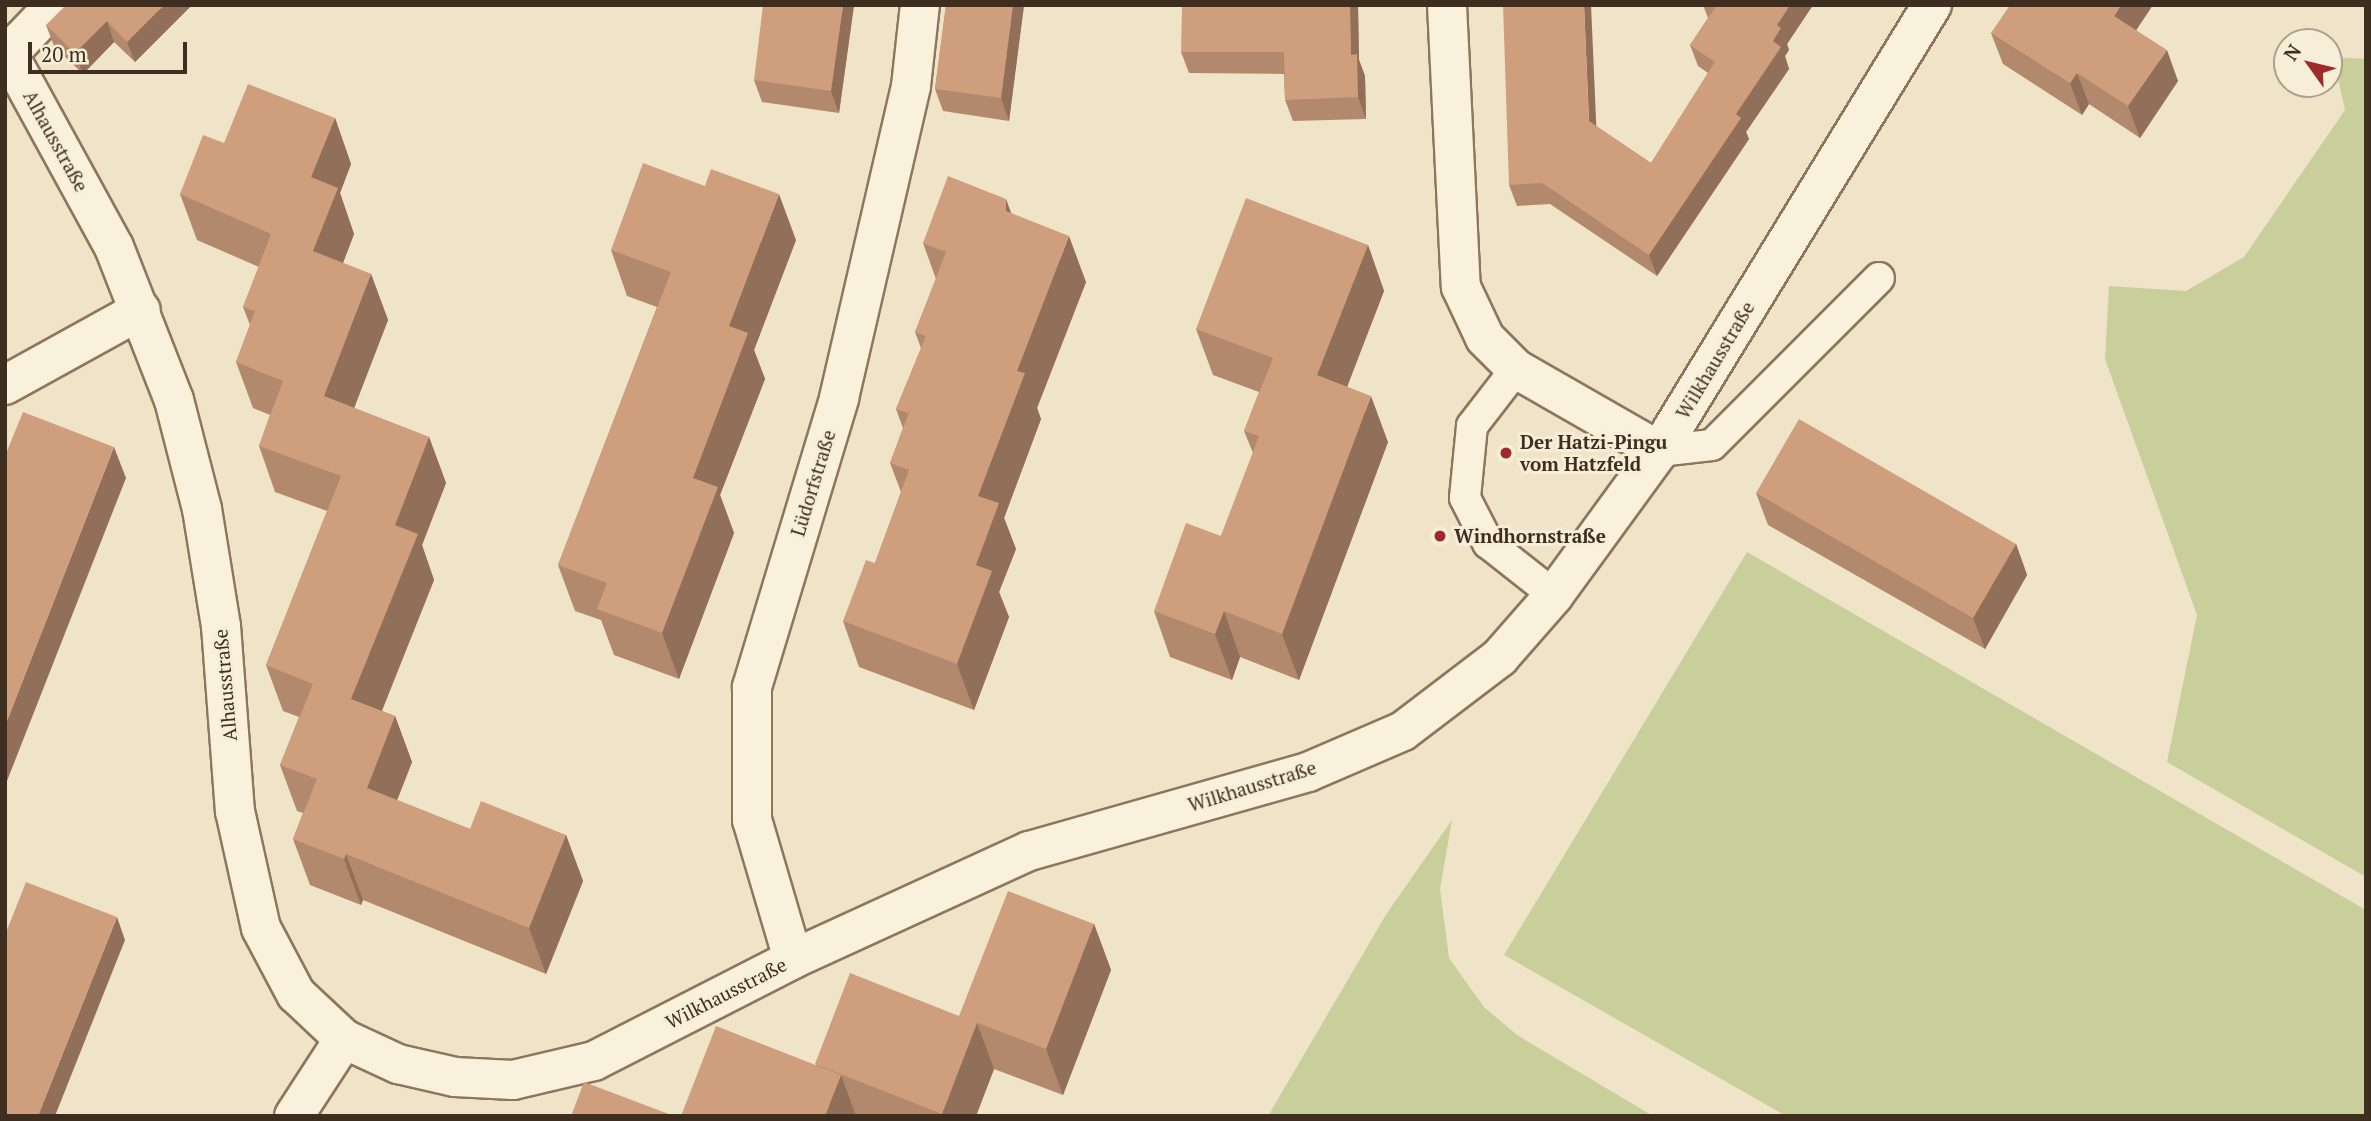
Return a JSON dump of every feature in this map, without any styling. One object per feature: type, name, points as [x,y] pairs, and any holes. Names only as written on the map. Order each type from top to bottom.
[{"type":"street","points":[[7,51],[55,5]]},
{"type":"street","name":"Lüdorfstraße","points":[[793,959],[752,820],[752,687],[839,398],[911,86],[920,5]]},
{"type":"street","points":[[1447,5],[1461,287],[1485,338],[1516,369],[1660,451]]},
{"type":"street","name":"Wilkhausstraße","points":[[344,1039],[398,1064],[455,1077],[513,1080],[594,1061],[793,959],[1029,851],[1308,772],[1403,731],[1500,657],[1554,594],[1660,451],[1931,5]]},
{"type":"street","name":"Alhausstraße","points":[[7,51],[114,247],[141,310],[174,400],[202,509],[221,626],[235,811],[261,928],[296,994],[344,1039]]},
{"type":"street","points":[[5,385],[141,310]]},
{"type":"street","points":[[294,1116],[344,1039]]},
{"type":"lane","points":[[1660,451],[1712,444],[1879,278]]},
{"type":"lane","points":[[1516,369],[1472,426],[1465,498],[1488,543],[1554,594]]},
{"type":"green space","points":[[2343,58],[2366,59],[2366,877],[2167,762],[2197,615],[2105,359],[2109,286],[2186,291],[2244,257],[2345,110],[2342,98]]},
{"type":"green space","points":[[1747,552],[2366,910],[2366,1116],[1786,1116],[1504,955]]},
{"type":"green space","points":[[1452,820],[1440,889],[1449,958],[1484,1007],[1517,1035],[1653,1116],[1268,1116],[1387,913]]},
{"type":"building","points":[[66,5],[164,5],[127,42],[107,21],[75,53],[46,25]]},
{"type":"building","points":[[763,5],[843,5],[831,91],[754,80]]},
{"type":"building","points":[[946,5],[1013,5],[1001,98],[935,89]]},
{"type":"building","points":[[1350,5],[1351,55],[1357,54],[1358,97],[1285,100],[1284,52],[1181,52],[1182,7]]},
{"type":"building","points":[[1503,5],[1584,5],[1589,121],[1651,163],[1715,62],[1690,45],[1715,8],[1710,5],[1790,5],[1777,25],[1781,28],[1773,41],[1781,47],[1736,114],[1741,118],[1649,255],[1542,183],[1509,185]]},
{"type":"building","points":[[2010,5],[2121,5],[2114,16],[2167,50],[2128,106],[2077,73],[2070,83],[1991,33]]},
{"type":"building","points":[[248,84],[335,118],[311,177],[338,188],[313,251],[371,274],[324,396],[429,437],[395,525],[418,534],[351,699],[395,716],[367,788],[470,829],[481,801],[566,835],[529,928],[346,854],[344,859],[293,839],[317,779],[280,765],[313,684],[266,665],[341,476],[259,446],[283,381],[236,362],[255,311],[243,307],[271,234],[180,194],[203,135],[224,143]]},
{"type":"building","points":[[643,163],[705,186],[711,169],[779,194],[729,326],[748,333],[693,478],[718,487],[662,633],[597,609],[607,583],[558,565],[671,272],[611,250]]},
{"type":"building","points":[[948,176],[1006,199],[1006,211],[1069,236],[1017,371],[1025,373],[978,496],[999,503],[976,565],[992,571],[957,664],[843,621],[866,560],[875,563],[909,470],[890,463],[909,413],[896,409],[926,336],[915,332],[946,252],[923,243]]},
{"type":"building","points":[[1246,198],[1368,245],[1317,375],[1371,396],[1282,634],[1224,611],[1215,634],[1154,611],[1186,523],[1221,536],[1259,436],[1244,431],[1273,358],[1196,329]]},
{"type":"building","points":[[23,412],[114,447],[5,726],[5,456]]},
{"type":"building","points":[[1799,419],[2016,544],[1973,618],[1756,493]]},
{"type":"building","points":[[26,882],[117,917],[38,1116],[5,1116],[5,935]]},
{"type":"building","points":[[1008,891],[1094,924],[1046,1049],[970,1020],[977,1023],[942,1114],[815,1064],[850,973],[959,1016]]},
{"type":"building","points":[[716,1026],[841,1075],[825,1116],[681,1116]]},
{"type":"building","points":[[584,1082],[674,1116],[571,1116]]},
{"type":"place","name":"Der Hatzi-Pingu vom Hatzfeld","points":[[1506,453]]},
{"type":"place","name":"Windhornstraße","points":[[1440,536]]}]
